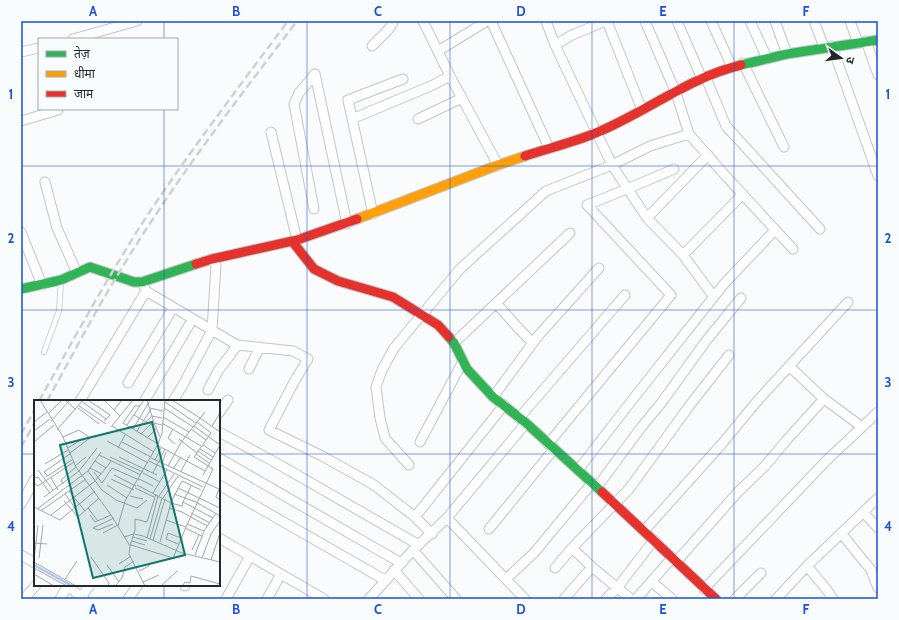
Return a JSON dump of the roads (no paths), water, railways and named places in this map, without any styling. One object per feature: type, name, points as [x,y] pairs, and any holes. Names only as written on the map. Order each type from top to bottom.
[{"type":"street","points":[[77,38],[137,21]]},
{"type":"street","points":[[372,46],[388,30],[394,21]]},
{"type":"street","points":[[423,21],[450,76],[498,165]]},
{"type":"street","points":[[438,51],[487,21]]},
{"type":"street","points":[[491,21],[549,148]]},
{"type":"street","points":[[546,21],[555,45],[598,132],[612,165],[647,218],[683,254],[714,297]]},
{"type":"street","points":[[555,45],[572,35],[606,21],[642,110]]},
{"type":"street","points":[[645,21],[676,93],[689,134],[793,249]]},
{"type":"street","points":[[677,21],[726,126],[820,229]]},
{"type":"street","points":[[711,21],[732,67]]},
{"type":"street","points":[[750,21],[767,58]]},
{"type":"street","points":[[775,21],[787,54]]},
{"type":"street","points":[[814,21],[828,47],[878,176]]},
{"type":"street","points":[[850,21],[878,75]]},
{"type":"street","points":[[21,289],[42,286],[61,280],[90,267],[134,282],[142,282],[212,259],[295,240],[347,224],[498,165],[598,132],[704,78],[732,67],[787,54],[878,40]]},
{"type":"street","points":[[21,52],[38,48]]},
{"type":"street","points":[[744,63],[784,147]]},
{"type":"street","points":[[314,209],[294,104],[299,93],[315,74],[347,224]]},
{"type":"street","points":[[352,119],[450,76]]},
{"type":"street","points":[[373,214],[348,100],[403,79]]},
{"type":"street","points":[[418,119],[462,98]]},
{"type":"street","points":[[21,121],[58,110]]},
{"type":"street","points":[[271,132],[295,240],[314,269],[338,281],[393,297],[438,325],[454,343],[468,369],[493,397],[578,470],[716,599]]},
{"type":"street","points":[[408,465],[385,438],[380,418],[376,387],[382,370],[394,348],[460,269],[546,192],[612,165],[650,146],[689,134]]},
{"type":"street","points":[[647,218],[708,156]]},
{"type":"street","points":[[489,529],[551,446],[671,295],[587,204],[628,189],[674,169]]},
{"type":"street","points":[[44,182],[57,228],[77,273]]},
{"type":"street","points":[[683,254],[743,194]]},
{"type":"street","points":[[578,470],[633,398],[714,297],[775,230]]},
{"type":"street","points":[[21,232],[42,286]]},
{"type":"street","points":[[454,343],[570,233]]},
{"type":"street","points":[[174,400],[212,330],[216,265],[212,259]]},
{"type":"street","points":[[493,397],[533,343],[598,268]]},
{"type":"street","points":[[142,282],[146,292],[192,320],[237,344],[293,351],[308,359],[268,430],[322,456],[374,485],[415,517],[432,534]]},
{"type":"street","points":[[81,400],[146,292]]},
{"type":"street","points":[[369,599],[394,570],[447,518],[522,421],[626,295]]},
{"type":"street","points":[[506,579],[534,553],[594,485],[662,402],[706,341],[741,298]]},
{"type":"street","points":[[644,531],[720,446],[759,399],[848,302]]},
{"type":"street","points":[[496,303],[533,343]]},
{"type":"street","points":[[128,383],[173,308]]},
{"type":"street","points":[[145,400],[192,320]]},
{"type":"street","points":[[208,390],[218,371],[232,354],[237,344]]},
{"type":"street","points":[[249,369],[260,347]]},
{"type":"street","points":[[555,568],[614,503],[629,489],[690,405],[729,355]]},
{"type":"street","points":[[420,442],[463,360]]},
{"type":"street","points":[[790,366],[823,398],[862,427]]},
{"type":"street","points":[[636,599],[738,492],[765,466],[823,398]]},
{"type":"street","points":[[220,412],[228,400]]},
{"type":"street","points":[[415,517],[504,405]]},
{"type":"street","points":[[704,589],[826,462],[878,412]]},
{"type":"street","points":[[220,433],[271,460],[416,548],[456,599]]},
{"type":"street","points":[[220,459],[402,563]]},
{"type":"street","points":[[21,504],[34,481]]},
{"type":"street","points":[[220,486],[385,580]]},
{"type":"street","points":[[776,599],[807,566],[878,498]]},
{"type":"street","points":[[863,512],[878,528]]},
{"type":"street","points":[[447,518],[525,599]]},
{"type":"street","points":[[841,533],[871,570],[878,588]]},
{"type":"street","points":[[220,539],[321,598]]},
{"type":"street","points":[[606,599],[617,588],[654,540]]},
{"type":"street","points":[[572,548],[592,567],[631,599]]},
{"type":"street","points":[[21,555],[34,562]]},
{"type":"street","points":[[226,599],[250,556]]},
{"type":"street","points":[[807,566],[833,599]]},
{"type":"street","points":[[564,599],[592,567]]},
{"type":"street","points":[[394,570],[419,599]]},
{"type":"street","points":[[735,599],[761,572]]},
{"type":"street","points":[[267,599],[281,574]]},
{"type":"street","points":[[652,582],[672,599]]},
{"type":"street","points":[[24,599],[35,586]]},
{"type":"street","points":[[60,599],[66,586]]},
{"type":"street","points":[[67,586],[82,598],[89,586]]},
{"type":"street","points":[[128,599],[137,586]]},
{"type":"lane","points":[[44,352],[59,311],[61,280]]},
{"type":"railway","points":[[40,400],[102,290],[158,199],[288,21]]},
{"type":"railway","points":[[48,400],[108,291],[137,243],[203,146],[297,21]]},
{"type":"railway","points":[[21,434],[34,411]]},
{"type":"railway","points":[[21,447],[34,424]]}]
